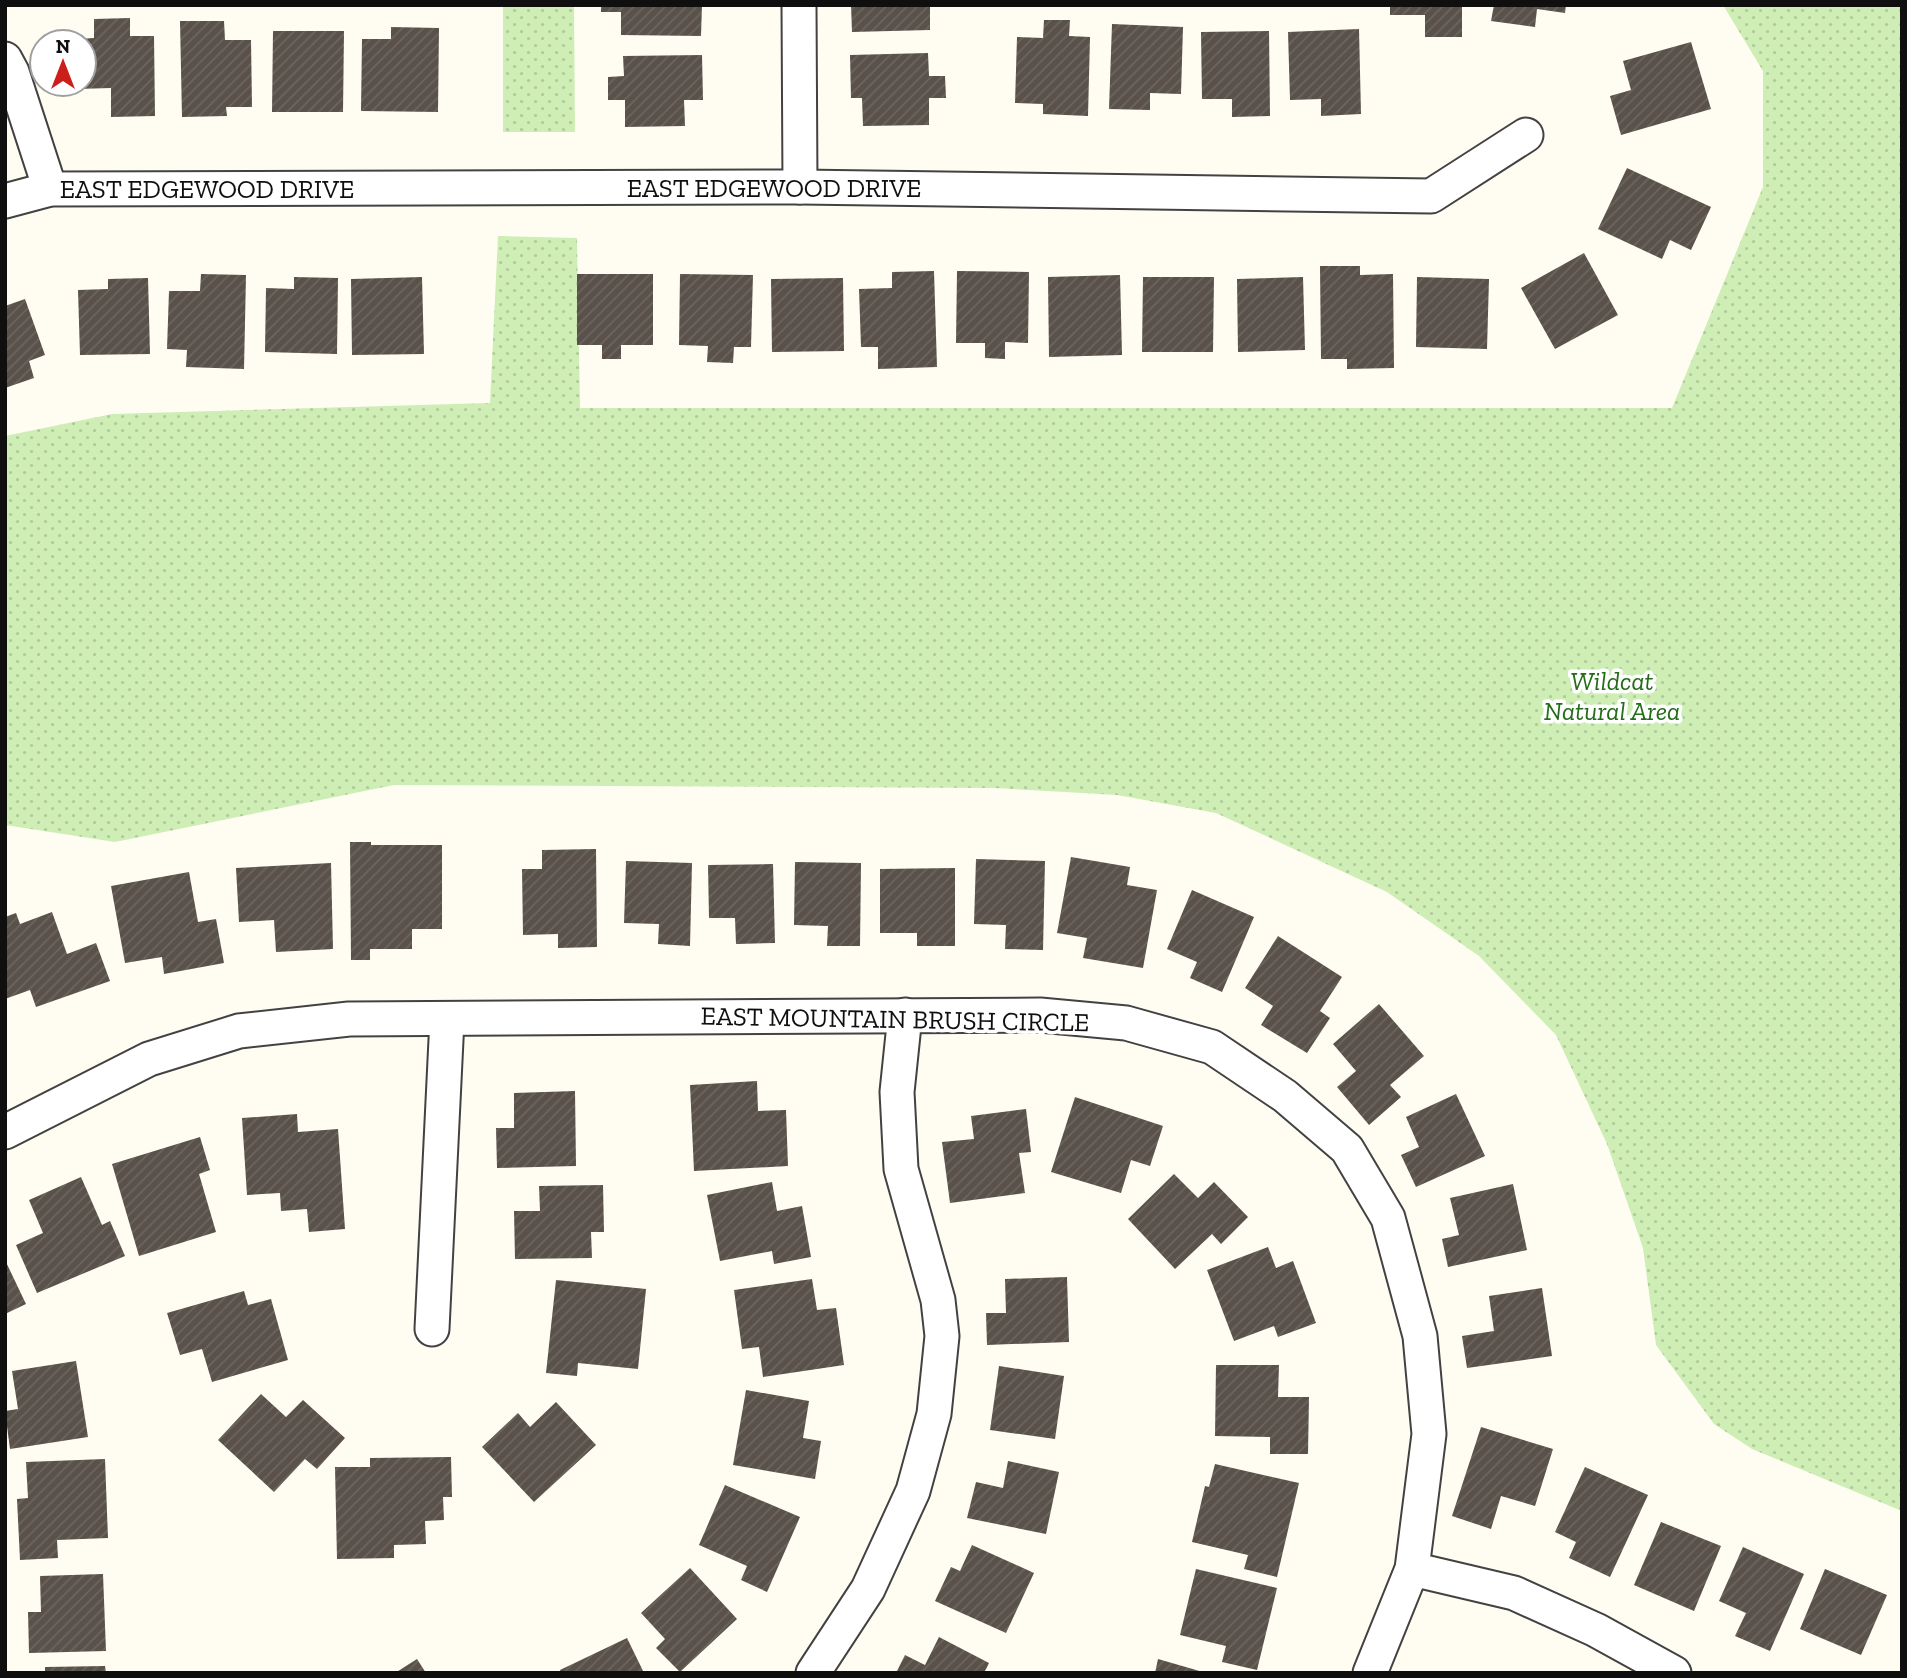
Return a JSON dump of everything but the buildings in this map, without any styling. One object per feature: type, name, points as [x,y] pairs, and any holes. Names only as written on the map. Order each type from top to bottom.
[{"type":"street","points":[[799,5],[800,187]]},
{"type":"street","points":[[5,59],[12,72],[50,189]]},
{"type":"street","name":"EAST EDGEWOOD DRIVE","points":[[5,201],[50,189],[800,187],[1431,196],[1526,135]]},
{"type":"street","points":[[813,1673],[868,1589],[913,1491],[934,1414],[942,1336],[938,1300],[901,1170],[897,1092],[905,1015]]},
{"type":"street","name":"EAST MOUNTAIN BRUSH CIRCLE","points":[[5,1132],[149,1059],[239,1031],[349,1019],[1040,1015],[1126,1023],[1212,1047],[1285,1096],[1347,1149],[1388,1218],[1420,1336],[1429,1434],[1412,1569],[1370,1673]]},
{"type":"street","points":[[432,1329],[447,1019]]},
{"type":"street","points":[[1412,1569],[1514,1593],[1596,1630],[1674,1673]]},
{"type":"green space","points":[[503,5],[574,5],[575,132],[503,132]]},
{"type":"green space","name":"Wildcat Natural Area","points":[[1723,5],[1902,5],[1902,1511],[1752,1449],[1714,1424],[1656,1345],[1643,1248],[1607,1144],[1556,1035],[1479,956],[1387,892],[1216,813],[1117,795],[994,788],[394,785],[115,842],[5,825],[5,436],[112,414],[490,403],[498,236],[577,238],[580,408],[1672,408],[1763,187],[1763,71]]}]
